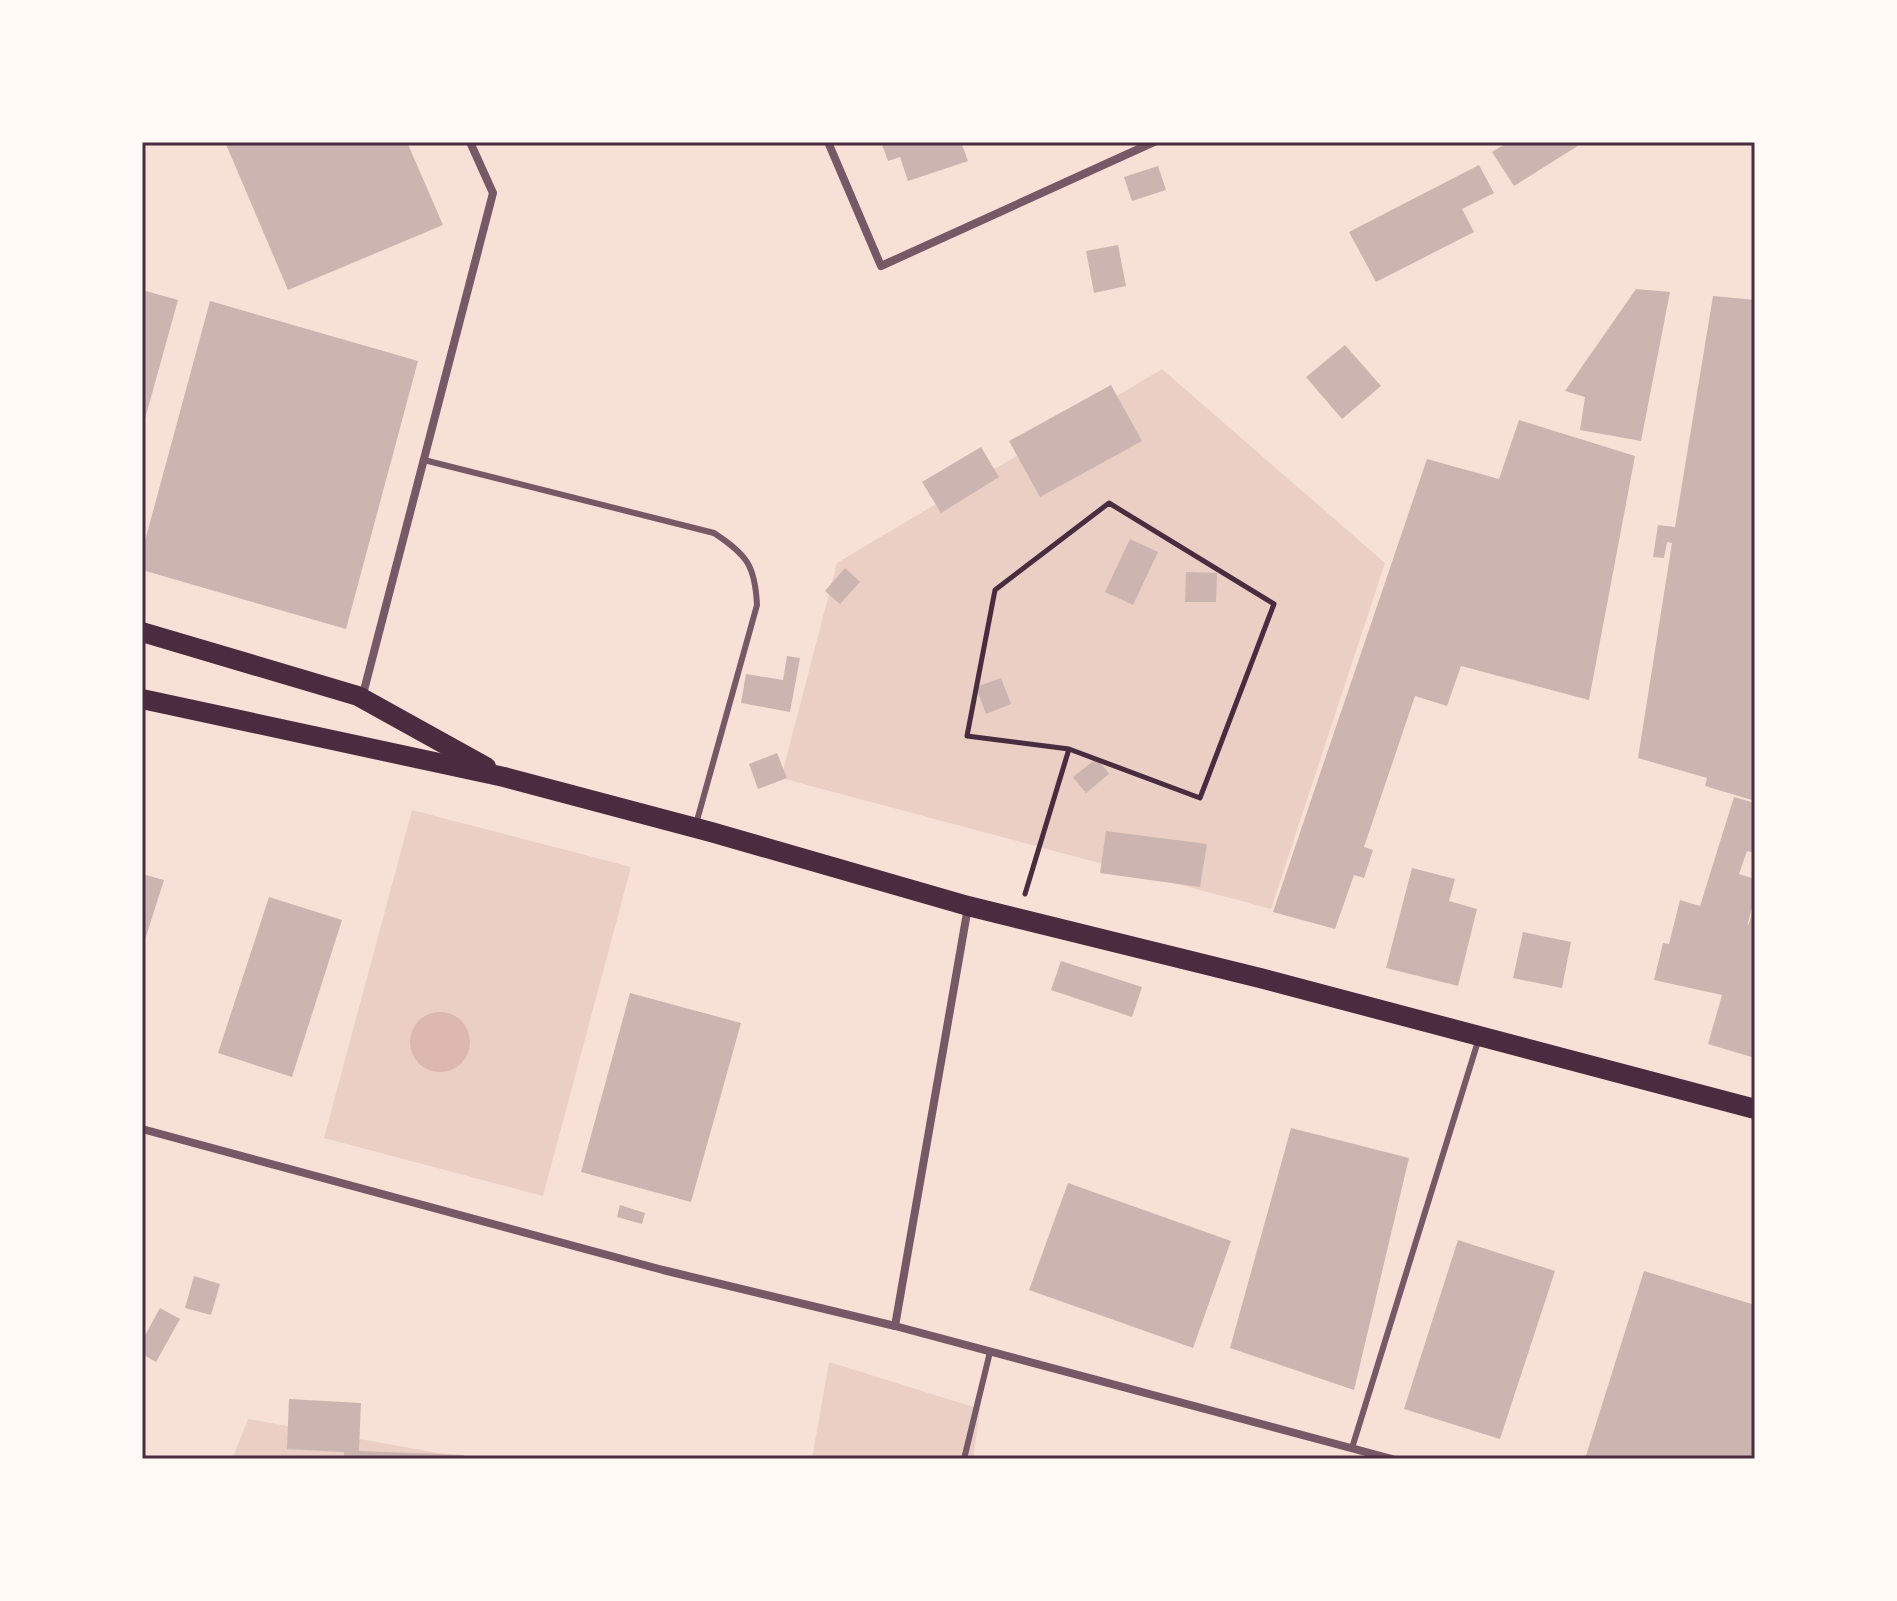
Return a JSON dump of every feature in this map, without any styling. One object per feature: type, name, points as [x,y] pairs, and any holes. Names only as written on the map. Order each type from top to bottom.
[{"type":"main road","points":[[142,632],[362,698],[504,777]]},
{"type":"main road","points":[[142,699],[504,777],[968,906],[1260,978],[1755,1109]]},
{"type":"street","points":[[362,698],[493,193],[470,142]]},
{"type":"street","points":[[828,142],[881,266],[1154,142]]},
{"type":"street","points":[[895,1326],[968,906]]},
{"type":"street","points":[[142,1129],[663,1270],[895,1326],[1392,1459]]},
{"type":"lane","points":[[424,460],[714,533],[739,549],[755,574],[757,605],[695,829]]},
{"type":"lane","points":[[1352,1448],[1479,1038]]},
{"type":"lane","points":[[964,1459],[990,1352]]},
{"type":"path","points":[[1109,503],[1274,604],[1200,798],[1069,749],[967,736],[995,590],[1109,503]]},
{"type":"path","points":[[1018,918],[1069,749]]},
{"type":"shaded area","points":[[1162,369],[1385,563],[1271,909],[781,778],[837,563]]},
{"type":"shaded area","points":[[412,810],[631,867],[543,1196],[324,1138]]},
{"type":"shaded area","points":[[440,1012],[461,1021],[470,1042],[461,1063],[440,1072],[419,1063],[410,1042],[419,1021]]},
{"type":"shaded area","points":[[829,1362],[980,1409],[973,1459],[812,1459]]},
{"type":"shaded area","points":[[248,1419],[471,1459],[232,1459]]},
{"type":"building","points":[[225,142],[407,142],[443,225],[288,290]]},
{"type":"building","points":[[881,142],[961,142],[968,161],[908,181],[900,157],[888,161]]},
{"type":"building","points":[[1508,142],[1584,142],[1514,186],[1492,152]]},
{"type":"building","points":[[1479,165],[1494,193],[1462,209],[1474,232],[1376,282],[1349,232]]},
{"type":"building","points":[[1158,166],[1166,190],[1132,201],[1124,177]]},
{"type":"building","points":[[1118,245],[1126,286],[1094,293],[1086,251]]},
{"type":"building","points":[[1636,289],[1670,292],[1641,441],[1580,430],[1585,397],[1565,391]]},
{"type":"building","points":[[142,290],[178,300],[143,426],[142,426]]},
{"type":"building","points":[[1713,296],[1755,300],[1755,801],[1705,786],[1707,778],[1638,758],[1672,543],[1667,542],[1664,558],[1653,557],[1658,525],[1675,527]]},
{"type":"building","points":[[210,301],[418,361],[346,629],[142,570],[142,552]]},
{"type":"building","points":[[1345,345],[1381,386],[1342,419],[1306,377]]},
{"type":"building","points":[[1111,385],[1142,441],[1040,497],[1009,441]]},
{"type":"building","points":[[1519,420],[1635,456],[1589,700],[1461,666],[1447,706],[1415,696],[1364,847],[1373,850],[1364,878],[1354,875],[1335,929],[1273,912],[1427,459],[1499,479]]},
{"type":"building","points":[[981,447],[999,477],[941,513],[922,482]]},
{"type":"building","points":[[1130,539],[1158,552],[1133,605],[1105,592]]},
{"type":"building","points":[[845,568],[860,582],[840,604],[825,591]]},
{"type":"building","points":[[1186,572],[1217,573],[1216,602],[1185,602]]},
{"type":"building","points":[[787,656],[800,658],[790,712],[741,703],[746,674],[783,680]]},
{"type":"building","points":[[1001,678],[1011,704],[986,714],[976,687]]},
{"type":"building","points":[[777,753],[787,778],[758,789],[749,764]]},
{"type":"building","points":[[1097,758],[1109,774],[1086,793],[1073,777]]},
{"type":"building","points":[[1734,797],[1755,803],[1755,853],[1747,851],[1739,874],[1755,879],[1755,897],[1748,926],[1755,906],[1755,1058],[1708,1044],[1722,995],[1654,980],[1663,943],[1669,944],[1680,900],[1700,906]]},
{"type":"building","points":[[1106,831],[1207,844],[1200,887],[1100,873]]},
{"type":"building","points":[[1412,868],[1455,879],[1449,901],[1477,909],[1458,986],[1386,968]]},
{"type":"building","points":[[142,874],[164,880],[143,946],[142,945]]},
{"type":"building","points":[[269,897],[342,920],[292,1077],[218,1053]]},
{"type":"building","points":[[1523,932],[1571,942],[1562,988],[1513,978]]},
{"type":"building","points":[[1061,961],[1142,987],[1132,1017],[1051,990]]},
{"type":"building","points":[[630,993],[741,1023],[691,1202],[581,1172]]},
{"type":"building","points":[[1291,1128],[1409,1158],[1354,1390],[1230,1348]]},
{"type":"building","points":[[1068,1183],[1231,1241],[1193,1348],[1029,1290]]},
{"type":"building","points":[[620,1205],[645,1213],[642,1224],[617,1217]]},
{"type":"building","points":[[1458,1240],[1555,1271],[1500,1439],[1404,1409]]},
{"type":"building","points":[[1644,1271],[1755,1305],[1755,1459],[1585,1459]]},
{"type":"building","points":[[194,1276],[220,1284],[211,1315],[185,1308]]},
{"type":"building","points":[[160,1308],[180,1319],[156,1362],[142,1354],[142,1341]]},
{"type":"building","points":[[289,1399],[361,1403],[359,1451],[464,1455],[464,1459],[344,1459],[344,1452],[287,1449]]}]
